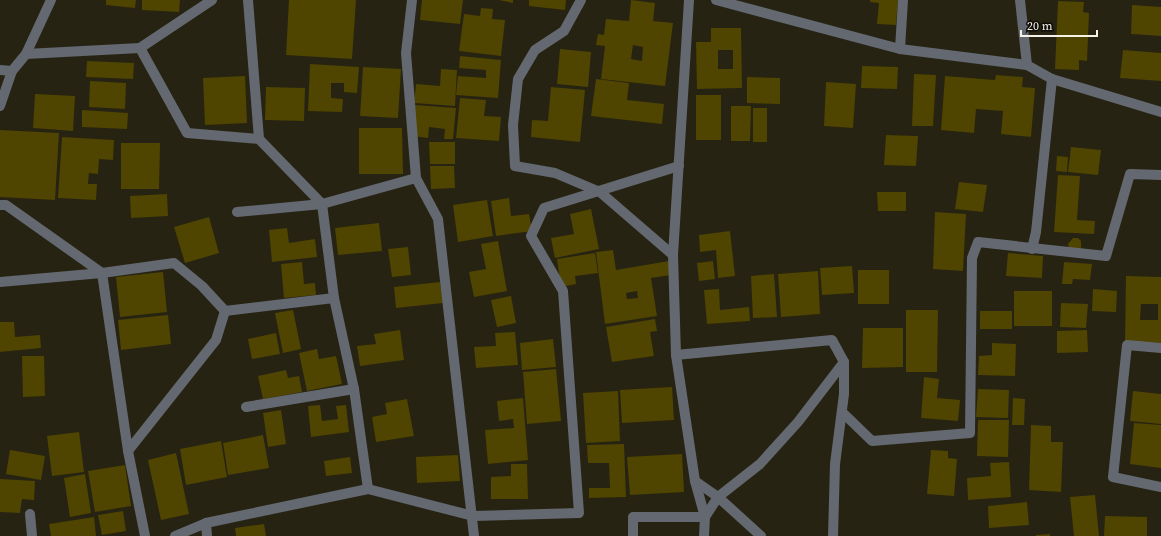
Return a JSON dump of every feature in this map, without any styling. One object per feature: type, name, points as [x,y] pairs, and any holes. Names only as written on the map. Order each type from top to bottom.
[{"type":"street","points":[[0,106],[12,71],[26,54],[51,0]]},
{"type":"street","points":[[26,54],[140,48],[212,0]]},
{"type":"street","points":[[248,0],[259,139],[322,204],[334,298],[354,389],[368,489]]},
{"type":"street","points":[[412,0],[406,53],[416,178],[438,219],[473,516],[474,536]]},
{"type":"street","points":[[581,0],[564,31],[535,50],[518,79],[513,125],[515,166],[555,173],[600,192],[673,255]]},
{"type":"street","points":[[689,0],[673,255],[676,355],[695,481],[705,517],[704,536]]},
{"type":"street","points":[[716,0],[900,49],[1027,65],[1052,79],[1161,112]]},
{"type":"street","points":[[900,49],[903,0]]},
{"type":"street","points":[[1020,0],[1027,65]]},
{"type":"street","points":[[140,48],[188,133],[259,139]]},
{"type":"street","points":[[0,70],[12,71]]},
{"type":"street","points":[[1032,249],[1036,232],[1052,79]]},
{"type":"street","points":[[176,536],[206,523],[368,489],[473,516],[579,514],[563,291],[532,236],[544,208],[600,192],[679,166]]},
{"type":"street","points":[[842,412],[872,441],[970,433],[972,258],[978,242],[1106,256],[1130,174],[1161,175]]},
{"type":"street","points":[[237,212],[322,204],[416,178]]},
{"type":"street","points":[[0,205],[6,205],[102,273],[128,451],[145,536]]},
{"type":"street","points":[[0,282],[102,273],[174,263],[202,286],[225,311]]},
{"type":"street","points":[[225,311],[334,298]]},
{"type":"street","points":[[128,451],[216,340],[225,311]]},
{"type":"street","points":[[676,355],[832,340],[844,362],[842,412],[835,464],[833,536]]},
{"type":"street","points":[[1161,348],[1128,345],[1113,477],[1161,487]]},
{"type":"street","points":[[705,517],[718,498],[760,464],[798,422],[844,362]]},
{"type":"street","points":[[246,406],[354,389]]},
{"type":"street","points":[[695,481],[718,498],[761,536]]},
{"type":"street","points":[[30,514],[32,536]]},
{"type":"street","points":[[633,536],[633,516],[705,517]]},
{"type":"street","points":[[206,523],[207,536]]},
{"type":"building","points":[[106,0],[136,0],[135,8],[106,5]]},
{"type":"building","points":[[142,0],[180,0],[179,12],[142,10]]},
{"type":"building","points":[[289,0],[356,0],[352,59],[286,55]]},
{"type":"building","points":[[422,0],[463,0],[460,24],[420,20]]},
{"type":"building","points":[[499,0],[513,0],[513,3]]},
{"type":"building","points":[[529,0],[566,0],[565,10],[529,6]]},
{"type":"building","points":[[631,0],[655,3],[653,21],[673,23],[665,86],[601,79],[605,46],[596,45],[598,34],[604,35],[606,19],[629,21]],"holes":[[[633,45],[643,47],[642,61],[631,59]]]},
{"type":"building","points":[[870,0],[898,0],[896,25],[877,24],[879,3],[870,2]]},
{"type":"building","points":[[1058,1],[1084,2],[1083,12],[1089,13],[1087,61],[1079,60],[1079,70],[1055,69]]},
{"type":"building","points":[[1132,5],[1161,7],[1161,36],[1131,34]]},
{"type":"building","points":[[481,8],[493,9],[492,19],[505,20],[501,56],[459,51],[464,14],[480,16]]},
{"type":"building","points":[[711,28],[741,28],[742,88],[697,89],[696,42],[711,42]],"holes":[[[718,50],[733,50],[733,69],[718,69]]]},
{"type":"building","points":[[560,49],[591,52],[588,87],[557,84]]},
{"type":"building","points":[[1123,50],[1161,53],[1161,81],[1120,78]]},
{"type":"building","points":[[460,56],[501,60],[498,98],[456,95],[458,76],[486,78],[486,70],[459,68]]},
{"type":"building","points":[[87,61],[134,63],[133,79],[86,77]]},
{"type":"building","points":[[310,64],[359,67],[357,93],[344,92],[344,83],[331,83],[331,98],[343,99],[342,112],[308,111]]},
{"type":"building","points":[[862,66],[898,67],[897,89],[861,88]]},
{"type":"building","points":[[363,67],[401,69],[398,118],[360,116]]},
{"type":"building","points":[[441,69],[457,70],[455,106],[414,103],[416,84],[440,86]]},
{"type":"building","points":[[914,74],[936,75],[933,126],[912,126]]},
{"type":"building","points":[[996,75],[1023,77],[1022,87],[1035,88],[1031,137],[1001,134],[1003,111],[976,109],[974,133],[941,130],[945,76],[995,80]]},
{"type":"building","points":[[245,76],[247,123],[205,125],[203,78]]},
{"type":"building","points":[[747,77],[780,78],[780,104],[747,103]]},
{"type":"building","points":[[596,79],[629,83],[627,100],[664,104],[662,124],[591,116]]},
{"type":"building","points":[[90,81],[126,83],[125,109],[89,107]]},
{"type":"building","points":[[826,82],[856,84],[853,128],[824,126]]},
{"type":"building","points":[[266,87],[305,88],[304,121],[265,120]]},
{"type":"building","points":[[551,87],[585,90],[580,142],[531,137],[532,120],[548,121]]},
{"type":"building","points":[[35,94],[75,96],[73,131],[33,128]]},
{"type":"building","points":[[696,95],[721,95],[721,140],[696,140]]},
{"type":"building","points":[[460,98],[486,100],[484,116],[501,117],[499,141],[456,138]]},
{"type":"building","points":[[415,105],[456,108],[453,139],[444,139],[445,129],[429,127],[428,138],[413,136]]},
{"type":"building","points":[[731,106],[751,106],[750,141],[731,141]]},
{"type":"building","points":[[753,108],[767,108],[767,142],[753,142]]},
{"type":"building","points":[[82,110],[128,113],[127,129],[82,127]]},
{"type":"building","points":[[359,128],[402,128],[403,174],[359,174]]},
{"type":"building","points":[[0,130],[59,133],[55,200],[0,197]]},
{"type":"building","points":[[886,135],[918,136],[916,166],[884,165]]},
{"type":"building","points":[[62,137],[114,140],[113,160],[99,159],[98,174],[89,173],[88,184],[97,184],[96,200],[58,198]]},
{"type":"building","points":[[429,142],[455,142],[455,164],[430,164]]},
{"type":"building","points":[[121,143],[160,143],[159,189],[121,189]]},
{"type":"building","points":[[1071,147],[1101,150],[1098,175],[1068,172]]},
{"type":"building","points":[[1057,156],[1068,157],[1067,172],[1056,171]]},
{"type":"building","points":[[430,166],[454,166],[455,188],[431,189]]},
{"type":"building","points":[[1058,175],[1080,176],[1077,220],[1095,221],[1094,234],[1054,232]]},
{"type":"building","points":[[959,182],[987,185],[983,212],[955,209]]},
{"type":"building","points":[[877,192],[906,192],[906,211],[878,211]]},
{"type":"building","points":[[167,194],[168,216],[131,218],[130,196]]},
{"type":"building","points":[[509,198],[511,216],[529,214],[532,231],[496,236],[491,201]]},
{"type":"building","points":[[487,200],[493,236],[458,242],[453,205]]},
{"type":"building","points":[[591,209],[599,249],[555,258],[551,238],[574,234],[570,214]]},
{"type":"building","points":[[935,212],[966,214],[963,271],[933,269]]},
{"type":"building","points":[[209,217],[219,253],[185,263],[174,227]]},
{"type":"building","points":[[379,223],[382,251],[338,255],[335,228]]},
{"type":"building","points":[[287,228],[289,243],[315,239],[317,257],[272,262],[269,230]]},
{"type":"building","points":[[730,231],[735,276],[718,278],[716,250],[700,252],[699,235]]},
{"type":"building","points":[[1073,238],[1078,238],[1081,241],[1081,249],[1069,249],[1068,244]]},
{"type":"building","points":[[498,241],[507,291],[474,297],[469,272],[486,269],[481,244]]},
{"type":"building","points":[[408,247],[411,275],[392,277],[388,249]]},
{"type":"building","points":[[613,250],[616,270],[669,261],[671,275],[651,278],[657,316],[605,324],[596,252]],"holes":[[[637,291],[638,298],[627,299],[626,293]]]},
{"type":"building","points":[[595,253],[598,273],[575,276],[576,284],[561,287],[557,259]]},
{"type":"building","points":[[1008,253],[1043,256],[1042,278],[1006,276]]},
{"type":"building","points":[[713,261],[715,279],[699,281],[697,263]]},
{"type":"building","points":[[302,262],[304,284],[315,283],[316,295],[284,298],[281,264]]},
{"type":"building","points":[[1064,262],[1092,264],[1090,280],[1073,279],[1072,284],[1062,284]]},
{"type":"building","points":[[852,266],[854,293],[822,295],[820,268]]},
{"type":"building","points":[[858,270],[889,270],[889,304],[858,304]]},
{"type":"building","points":[[818,271],[820,314],[781,317],[778,274]]},
{"type":"building","points":[[163,272],[167,312],[120,317],[116,277]]},
{"type":"building","points":[[774,274],[777,317],[753,318],[751,276]]},
{"type":"building","points":[[1126,276],[1161,277],[1161,343],[1125,342]],"holes":[[[1141,304],[1158,304],[1158,320],[1140,320]]]},
{"type":"building","points":[[440,282],[443,303],[396,308],[394,287]]},
{"type":"building","points":[[719,289],[720,310],[749,307],[750,321],[707,324],[704,290]]},
{"type":"building","points":[[1093,289],[1117,291],[1116,312],[1092,311]]},
{"type":"building","points":[[1014,291],[1052,291],[1052,326],[1014,326]]},
{"type":"building","points":[[511,296],[516,323],[497,327],[491,300]]},
{"type":"building","points":[[1061,303],[1088,304],[1086,328],[1060,327]]},
{"type":"building","points":[[293,310],[301,349],[283,353],[275,313]]},
{"type":"building","points":[[906,310],[938,310],[937,372],[906,372]]},
{"type":"building","points":[[980,311],[1012,311],[1012,329],[980,329]]},
{"type":"building","points":[[168,315],[171,344],[121,350],[118,320]]},
{"type":"building","points":[[655,319],[657,331],[650,332],[654,356],[612,362],[606,327]]},
{"type":"building","points":[[0,322],[14,322],[15,337],[40,335],[41,348],[0,352]]},
{"type":"building","points":[[863,328],[903,328],[903,367],[862,368]]},
{"type":"building","points":[[400,330],[404,360],[360,366],[357,346],[376,344],[374,334]]},
{"type":"building","points":[[1087,330],[1088,352],[1057,353],[1057,331]]},
{"type":"building","points":[[515,332],[518,365],[476,368],[474,347],[496,346],[495,333]]},
{"type":"building","points":[[276,333],[280,354],[252,359],[248,339]]},
{"type":"building","points":[[553,339],[556,367],[522,370],[520,343]]},
{"type":"building","points":[[992,343],[1016,344],[1015,376],[978,375],[979,356],[992,355]]},
{"type":"building","points":[[317,349],[319,359],[336,356],[342,384],[307,391],[299,353]]},
{"type":"building","points":[[22,356],[44,356],[45,396],[23,397]]},
{"type":"building","points":[[556,369],[561,421],[527,424],[523,372]]},
{"type":"building","points":[[286,370],[288,378],[299,376],[302,392],[263,399],[258,376]]},
{"type":"building","points":[[924,377],[939,379],[937,398],[960,400],[958,421],[921,418]]},
{"type":"building","points":[[672,387],[674,420],[622,423],[620,390]]},
{"type":"building","points":[[978,389],[1009,390],[1008,418],[976,417]]},
{"type":"building","points":[[618,391],[620,441],[586,443],[583,393]]},
{"type":"building","points":[[1133,391],[1161,394],[1161,424],[1130,421]]},
{"type":"building","points":[[523,398],[528,460],[488,464],[485,430],[514,428],[513,419],[499,421],[497,401]]},
{"type":"building","points":[[1013,398],[1025,399],[1024,425],[1012,425]]},
{"type":"building","points":[[407,399],[414,436],[376,442],[372,417],[387,414],[385,403]]},
{"type":"building","points":[[320,405],[322,421],[338,419],[336,406],[346,405],[349,432],[311,437],[308,406]]},
{"type":"building","points":[[281,410],[286,444],[268,447],[263,413]]},
{"type":"building","points":[[978,420],[1009,420],[1008,457],[977,456]]},
{"type":"building","points":[[1134,423],[1161,425],[1161,468],[1130,464]]},
{"type":"building","points":[[1031,425],[1051,426],[1051,442],[1063,442],[1061,492],[1029,490]]},
{"type":"building","points":[[79,432],[84,472],[52,476],[47,436]]},
{"type":"building","points":[[263,435],[269,468],[228,475],[223,443]]},
{"type":"building","points":[[221,441],[227,477],[186,485],[180,449]]},
{"type":"building","points":[[624,444],[626,497],[589,498],[589,488],[610,488],[609,463],[588,463],[587,445]]},
{"type":"building","points":[[10,450],[45,456],[41,480],[6,474]]},
{"type":"building","points":[[931,450],[948,451],[948,458],[957,459],[954,496],[927,494]]},
{"type":"building","points":[[176,453],[189,514],[161,520],[148,460]]},
{"type":"building","points":[[682,454],[684,492],[630,495],[627,457]]},
{"type":"building","points":[[458,455],[460,481],[417,483],[416,457]]},
{"type":"building","points":[[350,457],[352,473],[326,476],[324,461]]},
{"type":"building","points":[[1009,462],[1011,497],[968,500],[967,478],[991,476],[990,463]]},
{"type":"building","points":[[511,464],[527,464],[528,499],[491,499],[491,477],[511,476]]},
{"type":"building","points":[[125,465],[131,506],[95,512],[88,471]]},
{"type":"building","points":[[85,474],[91,513],[70,517],[64,478]]},
{"type":"building","points":[[0,479],[35,481],[34,500],[22,499],[20,513],[0,512]]},
{"type":"building","points":[[1095,495],[1099,536],[1074,536],[1070,497]]},
{"type":"building","points":[[1027,502],[1029,525],[989,528],[988,506]]},
{"type":"building","points":[[123,511],[126,531],[102,535],[98,515]]},
{"type":"building","points":[[1105,516],[1147,517],[1147,536],[1104,536]]},
{"type":"building","points":[[94,517],[96,536],[51,536],[49,524]]},
{"type":"building","points":[[264,524],[266,536],[236,536],[235,528]]},
{"type":"building","points":[[1050,534],[1050,536],[1036,536],[1036,535]]}]
